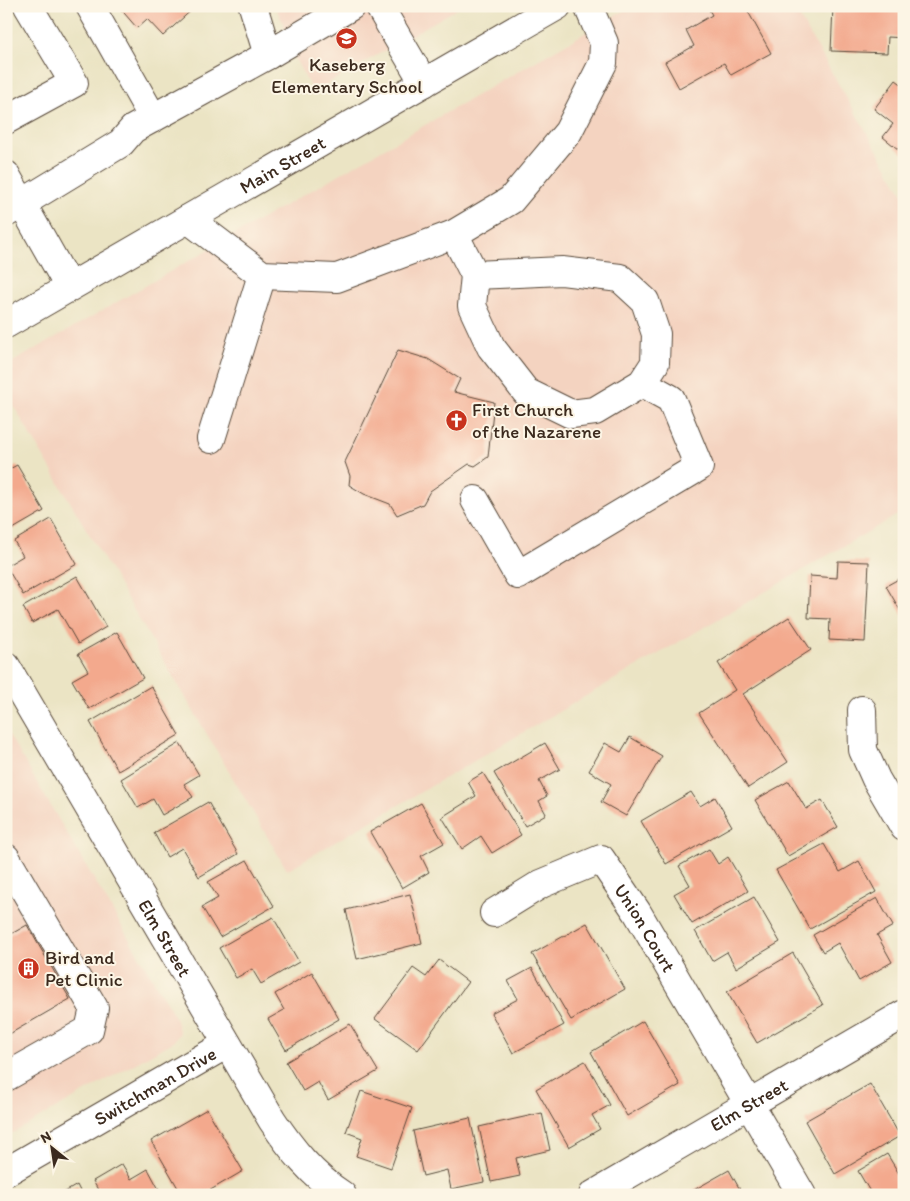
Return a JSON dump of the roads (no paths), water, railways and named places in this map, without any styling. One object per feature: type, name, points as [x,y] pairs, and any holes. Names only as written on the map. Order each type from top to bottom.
[{"type":"street","points":[[6,120],[74,83],[28,6]]},
{"type":"street","points":[[90,6],[153,118]]},
{"type":"street","points":[[253,6],[268,55]]},
{"type":"street","points":[[14,209],[121,143],[133,129],[268,55],[351,6]]},
{"type":"street","points":[[379,6],[424,83]]},
{"type":"street","name":"Main Street","points":[[6,324],[557,6]]},
{"type":"street","points":[[188,219],[262,276],[337,278],[454,234],[511,200],[568,132],[603,63],[604,43],[588,6]]},
{"type":"street","points":[[6,175],[14,209],[69,287]]},
{"type":"street","points":[[454,234],[475,275],[472,306],[491,347],[526,392],[571,414],[595,411],[642,383],[654,363],[656,334],[645,302],[620,278],[562,271],[475,275]]},
{"type":"street","points":[[211,439],[262,276]]},
{"type":"street","points":[[475,500],[518,575],[699,467],[671,399],[642,383]]},
{"type":"street","name":"Elm Street","points":[[6,666],[227,1044],[292,1150],[322,1181],[342,1195]]},
{"type":"street","points":[[862,710],[863,750],[876,779],[904,827]]},
{"type":"street","points":[[6,858],[13,886],[94,1008],[89,1030],[6,1077]]},
{"type":"street","name":"Union Court","points":[[494,913],[541,884],[601,859],[637,912],[749,1103]]},
{"type":"street","name":"Elm Street","points":[[593,1195],[904,1014]]},
{"type":"street","name":"Switchman Drive","points":[[6,1172],[227,1044]]},
{"type":"street","points":[[749,1103],[802,1195]]},
{"type":"place","name":"Kaseberg Elementary School","points":[[347,38]]},
{"type":"place","name":"First Church of the Nazarene","points":[[456,420]]},
{"type":"place","name":"Bird and Pet Clinic","points":[[29,968]]}]
